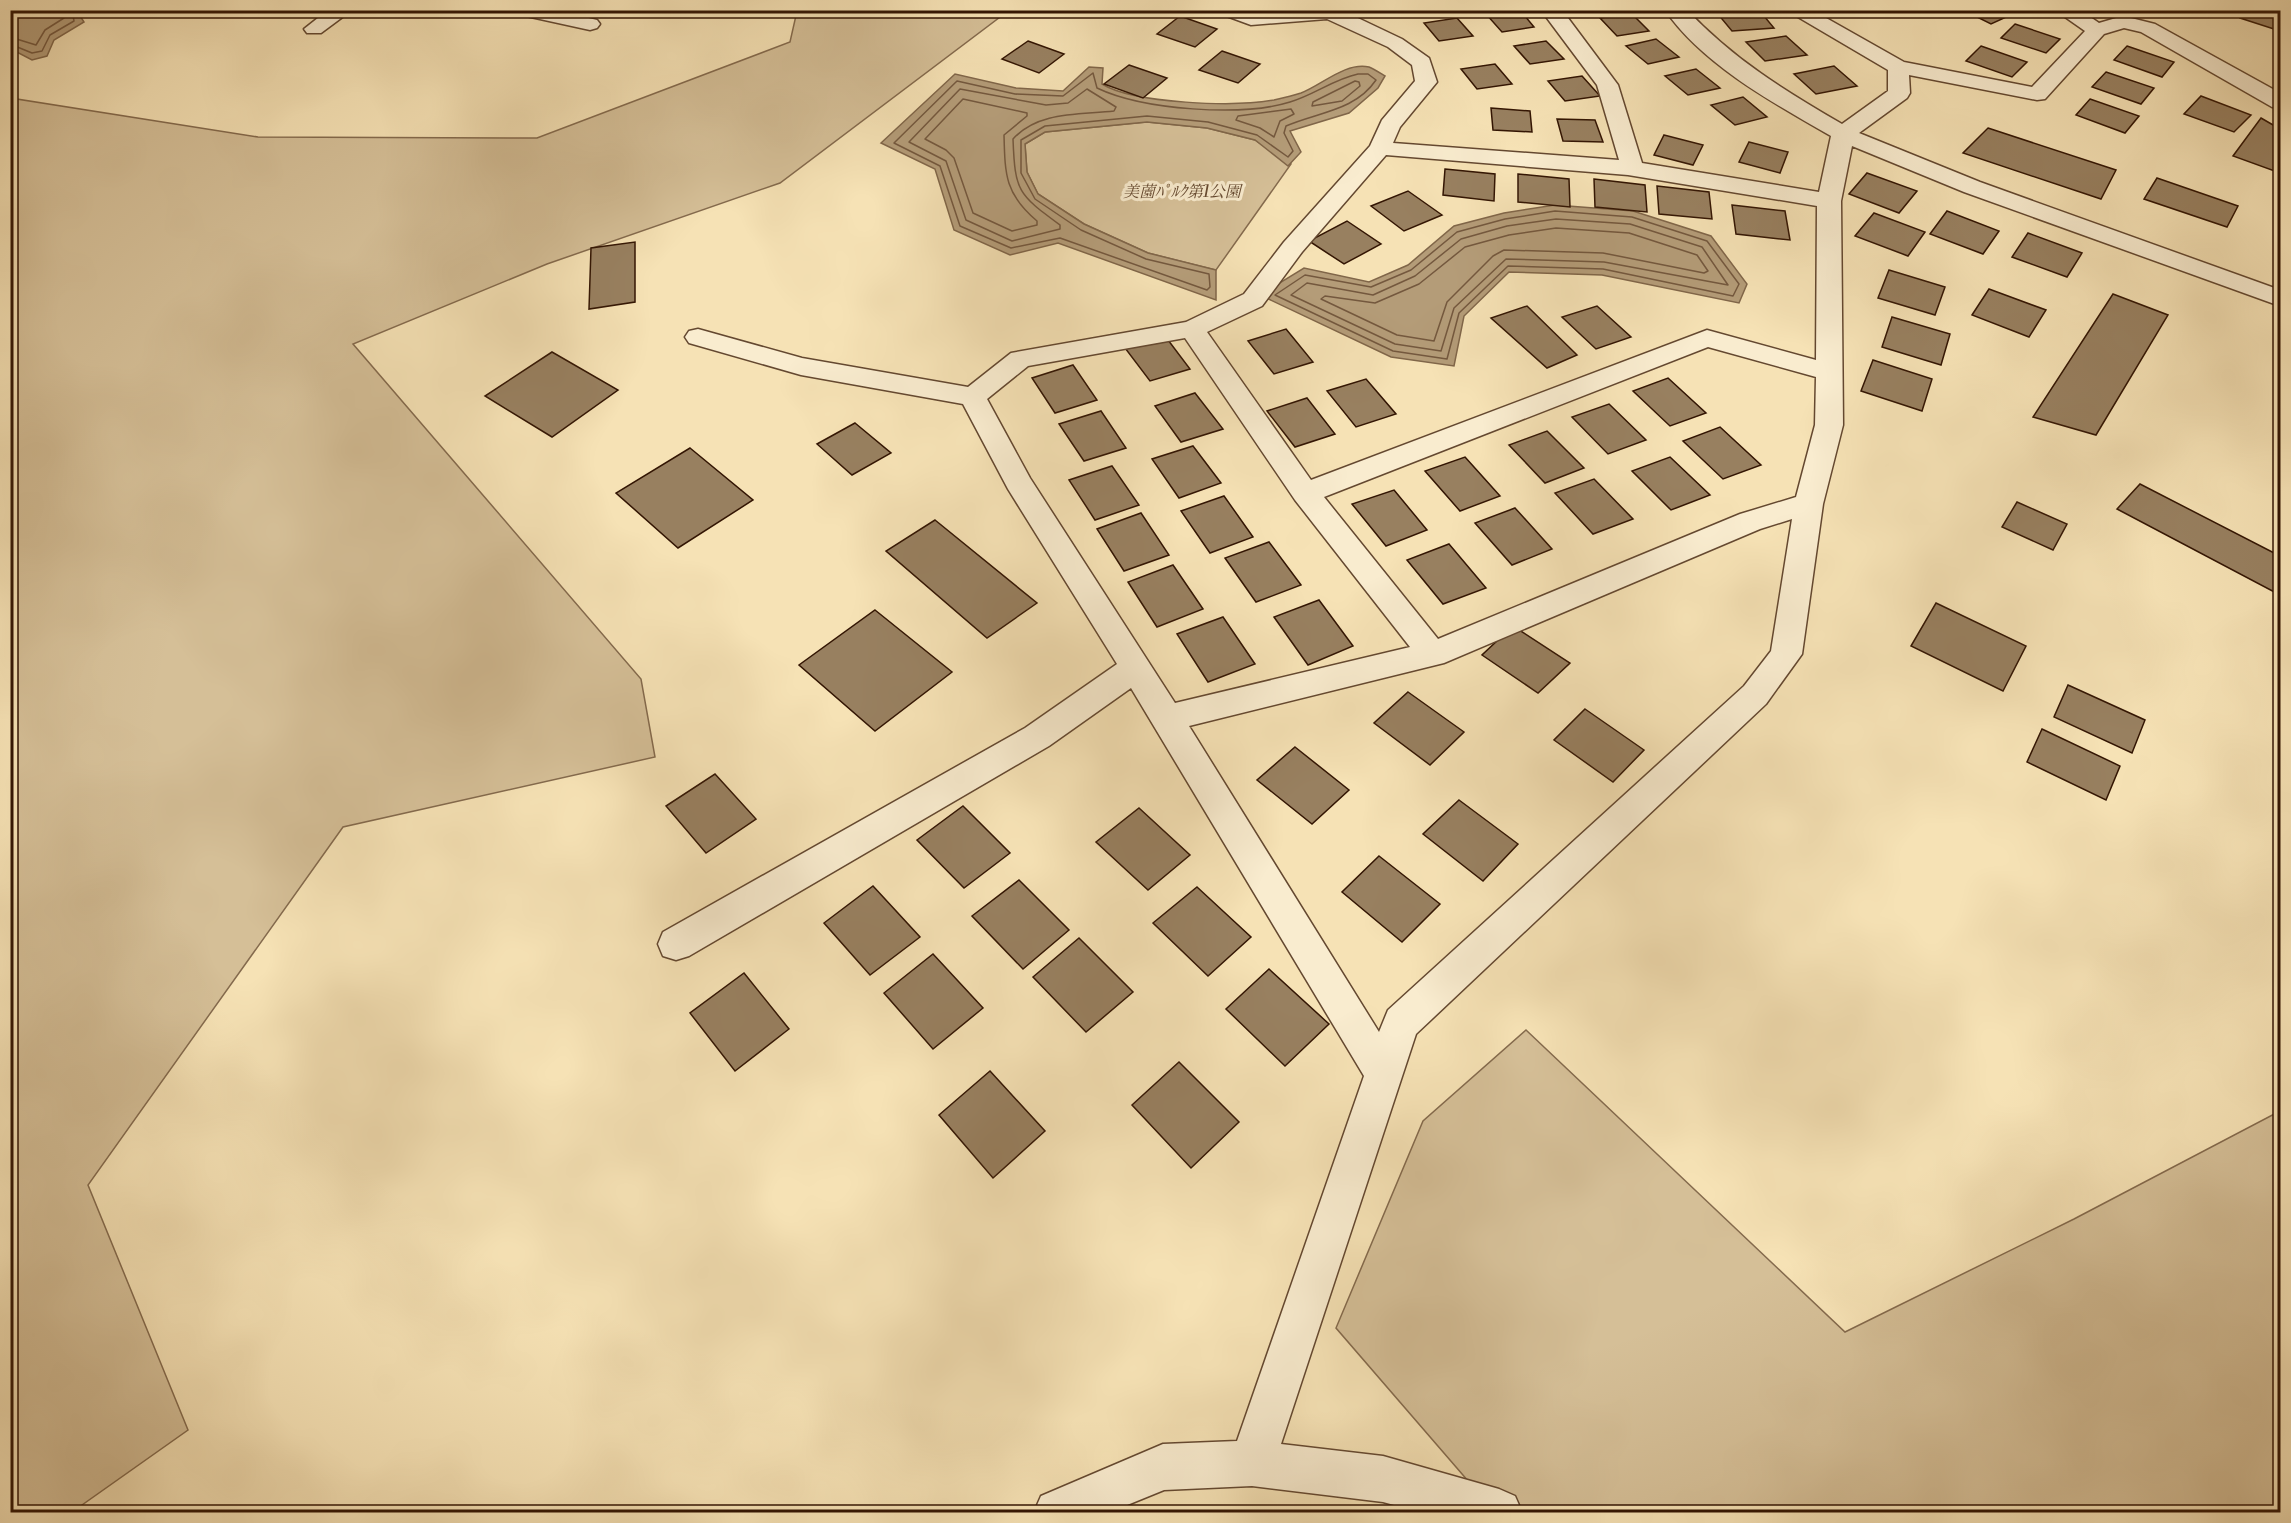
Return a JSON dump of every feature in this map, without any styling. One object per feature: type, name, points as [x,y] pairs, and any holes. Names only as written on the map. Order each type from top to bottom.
[{"type":"street","points":[[315,29],[342,10]]},
{"type":"street","points":[[524,10],[590,24]]},
{"type":"street","points":[[698,337],[801,366],[973,397],[1020,359],[1192,329],[1253,300],[1293,247],[1380,148],[1390,125],[1426,82],[1422,62],[1395,44],[1332,12],[1251,19],[1228,10]]},
{"type":"street","points":[[1551,10],[1607,85],[1633,169]]},
{"type":"street","points":[[1675,10],[1710,47],[1779,97],[1843,134],[1972,187],[2280,298]]},
{"type":"street","points":[[1797,10],[1898,67],[2037,94],[2097,30],[2123,22],[2156,22],[2280,102]]},
{"type":"street","points":[[2065,10],[2097,30]]},
{"type":"street","points":[[1252,1463],[1401,1023],[1755,694],[1786,654],[1809,504],[1829,425],[1829,201],[1843,134],[1899,93],[1898,67]]},
{"type":"street","points":[[1380,148],[1440,156],[1542,160],[1633,169],[1829,201]]},
{"type":"street","points":[[1192,329],[1305,493],[1433,654]]},
{"type":"street","points":[[1305,493],[1707,338],[1828,372]]},
{"type":"street","points":[[973,397],[1018,482],[1167,718],[1383,1073]]},
{"type":"street","points":[[1167,718],[1433,654],[1750,521],[1809,504]]},
{"type":"street","points":[[676,944],[1037,737],[1135,668]]},
{"type":"street","points":[[1057,1512],[1163,1467],[1252,1463],[1383,1479],[1499,1512]]},
{"type":"green space","points":[[797,11],[1008,11],[780,183],[547,264],[353,344],[641,679],[655,757],[343,827],[88,1185],[188,1430],[72,1512],[10,1512],[10,98],[258,137],[537,138],[790,42]]},
{"type":"green space","name":"美薗ﾊﾟﾙｸ第1公園","points":[[1147,122],[1207,128],[1255,140],[1291,164],[1216,270],[1148,253],[1084,224],[1038,194],[1027,172],[1025,144],[1045,132]]},
{"type":"green space","points":[[1526,1030],[1845,1332],[2074,1219],[2280,1111],[2280,1512],[1494,1511],[1336,1328],[1423,1121]]},
{"type":"water","points":[[10,11],[77,11],[84,22],[54,40],[47,56],[32,60],[11,49]]},
{"type":"water","points":[[1360,66],[1369,67],[1385,76],[1378,88],[1349,113],[1290,131],[1301,152],[1288,166],[1255,140],[1207,128],[1147,122],[1045,132],[1025,144],[1027,172],[1038,194],[1084,224],[1148,253],[1216,270],[1216,300],[1058,243],[1010,255],[954,230],[935,169],[881,143],[955,74],[1016,88],[1063,91],[1089,67],[1103,68],[1102,84],[1117,91],[1161,100],[1211,103],[1257,102],[1288,97],[1301,93],[1342,71]]},
{"type":"water","points":[[1555,205],[1633,211],[1711,236],[1747,284],[1739,303],[1602,275],[1509,272],[1464,316],[1454,366],[1391,357],[1260,295],[1304,268],[1369,282],[1408,265],[1454,226],[1504,213]]},
{"type":"building","points":[[1520,10],[1534,27],[1502,32],[1486,14]]},
{"type":"building","points":[[1759,10],[1774,28],[1732,31],[1717,13]]},
{"type":"building","points":[[1963,10],[2006,10],[2013,14],[1991,24]]},
{"type":"building","points":[[2245,10],[2280,10],[2280,31],[2240,18]]},
{"type":"building","points":[[1631,13],[1649,31],[1617,36],[1600,18]]},
{"type":"building","points":[[1180,16],[1217,29],[1195,47],[1157,34]]},
{"type":"building","points":[[1457,18],[1473,36],[1439,41],[1424,23]]},
{"type":"building","points":[[2015,24],[2060,39],[2046,53],[2001,38]]},
{"type":"building","points":[[1786,36],[1807,55],[1765,61],[1746,42]]},
{"type":"building","points":[[1656,39],[1679,57],[1648,64],[1626,46]]},
{"type":"building","points":[[1028,41],[1064,54],[1039,73],[1002,59]]},
{"type":"building","points":[[1546,41],[1564,59],[1530,64],[1514,46]]},
{"type":"building","points":[[1981,46],[2027,62],[2012,77],[1966,61]]},
{"type":"building","points":[[2127,46],[2174,62],[2162,77],[2114,60]]},
{"type":"building","points":[[1222,51],[1260,64],[1238,83],[1199,70]]},
{"type":"building","points":[[1495,64],[1512,84],[1477,89],[1461,69]]},
{"type":"building","points":[[1129,65],[1167,78],[1143,98],[1104,84]]},
{"type":"building","points":[[1834,66],[1857,86],[1816,94],[1794,74]]},
{"type":"building","points":[[1696,69],[1720,88],[1688,95],[1665,76]]},
{"type":"building","points":[[2106,72],[2154,88],[2141,104],[2092,87]]},
{"type":"building","points":[[1582,76],[1600,96],[1565,101],[1548,81]]},
{"type":"building","points":[[2201,96],[2251,115],[2234,132],[2184,114]]},
{"type":"building","points":[[1743,97],[1767,117],[1735,125],[1711,105]]},
{"type":"building","points":[[2090,99],[2139,116],[2125,133],[2076,115]]},
{"type":"building","points":[[1491,108],[1530,111],[1532,132],[1493,130]]},
{"type":"building","points":[[2261,118],[2280,129],[2280,173],[2233,156]]},
{"type":"building","points":[[1557,119],[1595,120],[1603,142],[1563,141]]},
{"type":"building","points":[[1988,128],[2116,170],[2101,199],[1963,153]]},
{"type":"building","points":[[1664,135],[1703,145],[1693,165],[1654,155]]},
{"type":"building","points":[[1749,142],[1788,152],[1780,173],[1739,162]]},
{"type":"building","points":[[1445,169],[1495,174],[1494,201],[1443,195]]},
{"type":"building","points":[[1867,173],[1917,191],[1899,213],[1849,194]]},
{"type":"building","points":[[1518,174],[1569,179],[1570,207],[1518,202]]},
{"type":"building","points":[[2157,178],[2238,206],[2227,227],[2144,199]]},
{"type":"building","points":[[1594,179],[1645,185],[1647,212],[1595,207]]},
{"type":"building","points":[[1657,186],[1709,192],[1712,219],[1659,214]]},
{"type":"building","points":[[1408,191],[1442,215],[1404,231],[1371,206]]},
{"type":"building","points":[[1732,205],[1785,211],[1790,240],[1736,234]]},
{"type":"building","points":[[1947,211],[1999,231],[1983,254],[1930,234]]},
{"type":"building","points":[[1874,213],[1925,232],[1908,256],[1855,236]]},
{"type":"building","points":[[1347,221],[1381,244],[1344,264],[1309,241]]},
{"type":"building","points":[[2028,233],[2082,253],[2067,277],[2012,257]]},
{"type":"building","points":[[635,242],[635,302],[589,309],[591,248]]},
{"type":"building","points":[[1889,270],[1945,287],[1935,315],[1878,298]]},
{"type":"building","points":[[1989,289],[2046,310],[2029,337],[1972,315]]},
{"type":"building","points":[[2113,294],[2168,315],[2096,435],[2033,417]]},
{"type":"building","points":[[1527,306],[1577,355],[1547,368],[1491,318]]},
{"type":"building","points":[[1597,306],[1631,337],[1596,349],[1562,317]]},
{"type":"building","points":[[1892,317],[1950,334],[1941,365],[1882,347]]},
{"type":"building","points":[[1286,329],[1313,362],[1274,374],[1248,341]]},
{"type":"building","points":[[1165,336],[1190,369],[1150,381],[1125,348]]},
{"type":"building","points":[[552,352],[618,390],[552,437],[485,396]]},
{"type":"building","points":[[1873,360],[1932,379],[1922,411],[1861,391]]},
{"type":"building","points":[[1073,365],[1097,400],[1055,413],[1032,378]]},
{"type":"building","points":[[1668,378],[1706,413],[1670,426],[1633,391]]},
{"type":"building","points":[[1366,379],[1396,414],[1356,427],[1327,391]]},
{"type":"building","points":[[1195,393],[1223,429],[1181,442],[1155,406]]},
{"type":"building","points":[[1307,398],[1335,434],[1295,447],[1267,411]]},
{"type":"building","points":[[1609,404],[1646,440],[1608,454],[1572,417]]},
{"type":"building","points":[[1101,411],[1126,448],[1084,461],[1059,424]]},
{"type":"building","points":[[855,423],[891,453],[852,475],[817,444]]},
{"type":"building","points":[[1720,427],[1761,465],[1723,479],[1683,441]]},
{"type":"building","points":[[1547,431],[1584,468],[1545,483],[1509,445]]},
{"type":"building","points":[[1193,446],[1221,483],[1179,498],[1152,459]]},
{"type":"building","points":[[690,448],[753,500],[678,548],[616,493]]},
{"type":"building","points":[[1465,457],[1500,496],[1460,511],[1425,471]]},
{"type":"building","points":[[1670,457],[1710,495],[1671,510],[1632,471]]},
{"type":"building","points":[[1112,466],[1139,505],[1095,520],[1069,480]]},
{"type":"building","points":[[1594,479],[1633,519],[1593,534],[1555,493]]},
{"type":"building","points":[[2140,484],[2280,556],[2280,595],[2117,509]]},
{"type":"building","points":[[1394,490],[1427,530],[1386,546],[1352,504]]},
{"type":"building","points":[[1224,496],[1253,537],[1210,553],[1181,511]]},
{"type":"building","points":[[2017,502],[2067,524],[2053,550],[2002,527]]},
{"type":"building","points":[[1515,508],[1552,549],[1512,565],[1475,523]]},
{"type":"building","points":[[1141,513],[1169,555],[1124,571],[1097,529]]},
{"type":"building","points":[[935,520],[1037,603],[987,638],[886,551]]},
{"type":"building","points":[[1269,542],[1301,585],[1256,602],[1225,558]]},
{"type":"building","points":[[1449,544],[1486,588],[1443,604],[1407,560]]},
{"type":"building","points":[[1173,565],[1203,609],[1157,627],[1128,582]]},
{"type":"building","points":[[1319,600],[1353,646],[1308,665],[1274,617]]},
{"type":"building","points":[[1936,603],[2026,646],[2003,691],[1911,646]]},
{"type":"building","points":[[875,610],[952,672],[875,731],[799,665]]},
{"type":"building","points":[[1223,617],[1255,664],[1208,682],[1177,634]]},
{"type":"building","points":[[1513,626],[1570,663],[1538,693],[1482,655]]},
{"type":"building","points":[[2068,685],[2145,720],[2132,753],[2054,717]]},
{"type":"building","points":[[1408,692],[1464,732],[1430,765],[1374,723]]},
{"type":"building","points":[[1585,709],[1644,750],[1613,782],[1554,740]]},
{"type":"building","points":[[2042,729],[2120,766],[2106,800],[2027,762]]},
{"type":"building","points":[[1295,747],[1349,790],[1312,824],[1257,780]]},
{"type":"building","points":[[715,774],[756,819],[706,853],[666,806]]},
{"type":"building","points":[[1459,800],[1518,844],[1483,881],[1423,834]]},
{"type":"building","points":[[963,806],[1010,853],[964,888],[917,840]]},
{"type":"building","points":[[1139,808],[1190,855],[1148,890],[1096,842]]},
{"type":"building","points":[[1379,856],[1440,904],[1402,942],[1342,892]]},
{"type":"building","points":[[1019,880],[1069,930],[1023,969],[972,916]]},
{"type":"building","points":[[873,886],[920,937],[870,975],[824,923]]},
{"type":"building","points":[[1197,887],[1251,937],[1208,976],[1153,923]]},
{"type":"building","points":[[1079,938],[1133,992],[1086,1032],[1033,977]]},
{"type":"building","points":[[933,954],[983,1008],[933,1049],[884,993]]},
{"type":"building","points":[[1269,969],[1329,1024],[1285,1066],[1226,1009]]},
{"type":"building","points":[[744,973],[789,1029],[735,1071],[690,1013]]},
{"type":"building","points":[[1179,1062],[1239,1122],[1191,1168],[1132,1105]]},
{"type":"building","points":[[990,1071],[1045,1131],[993,1178],[939,1115]]}]
